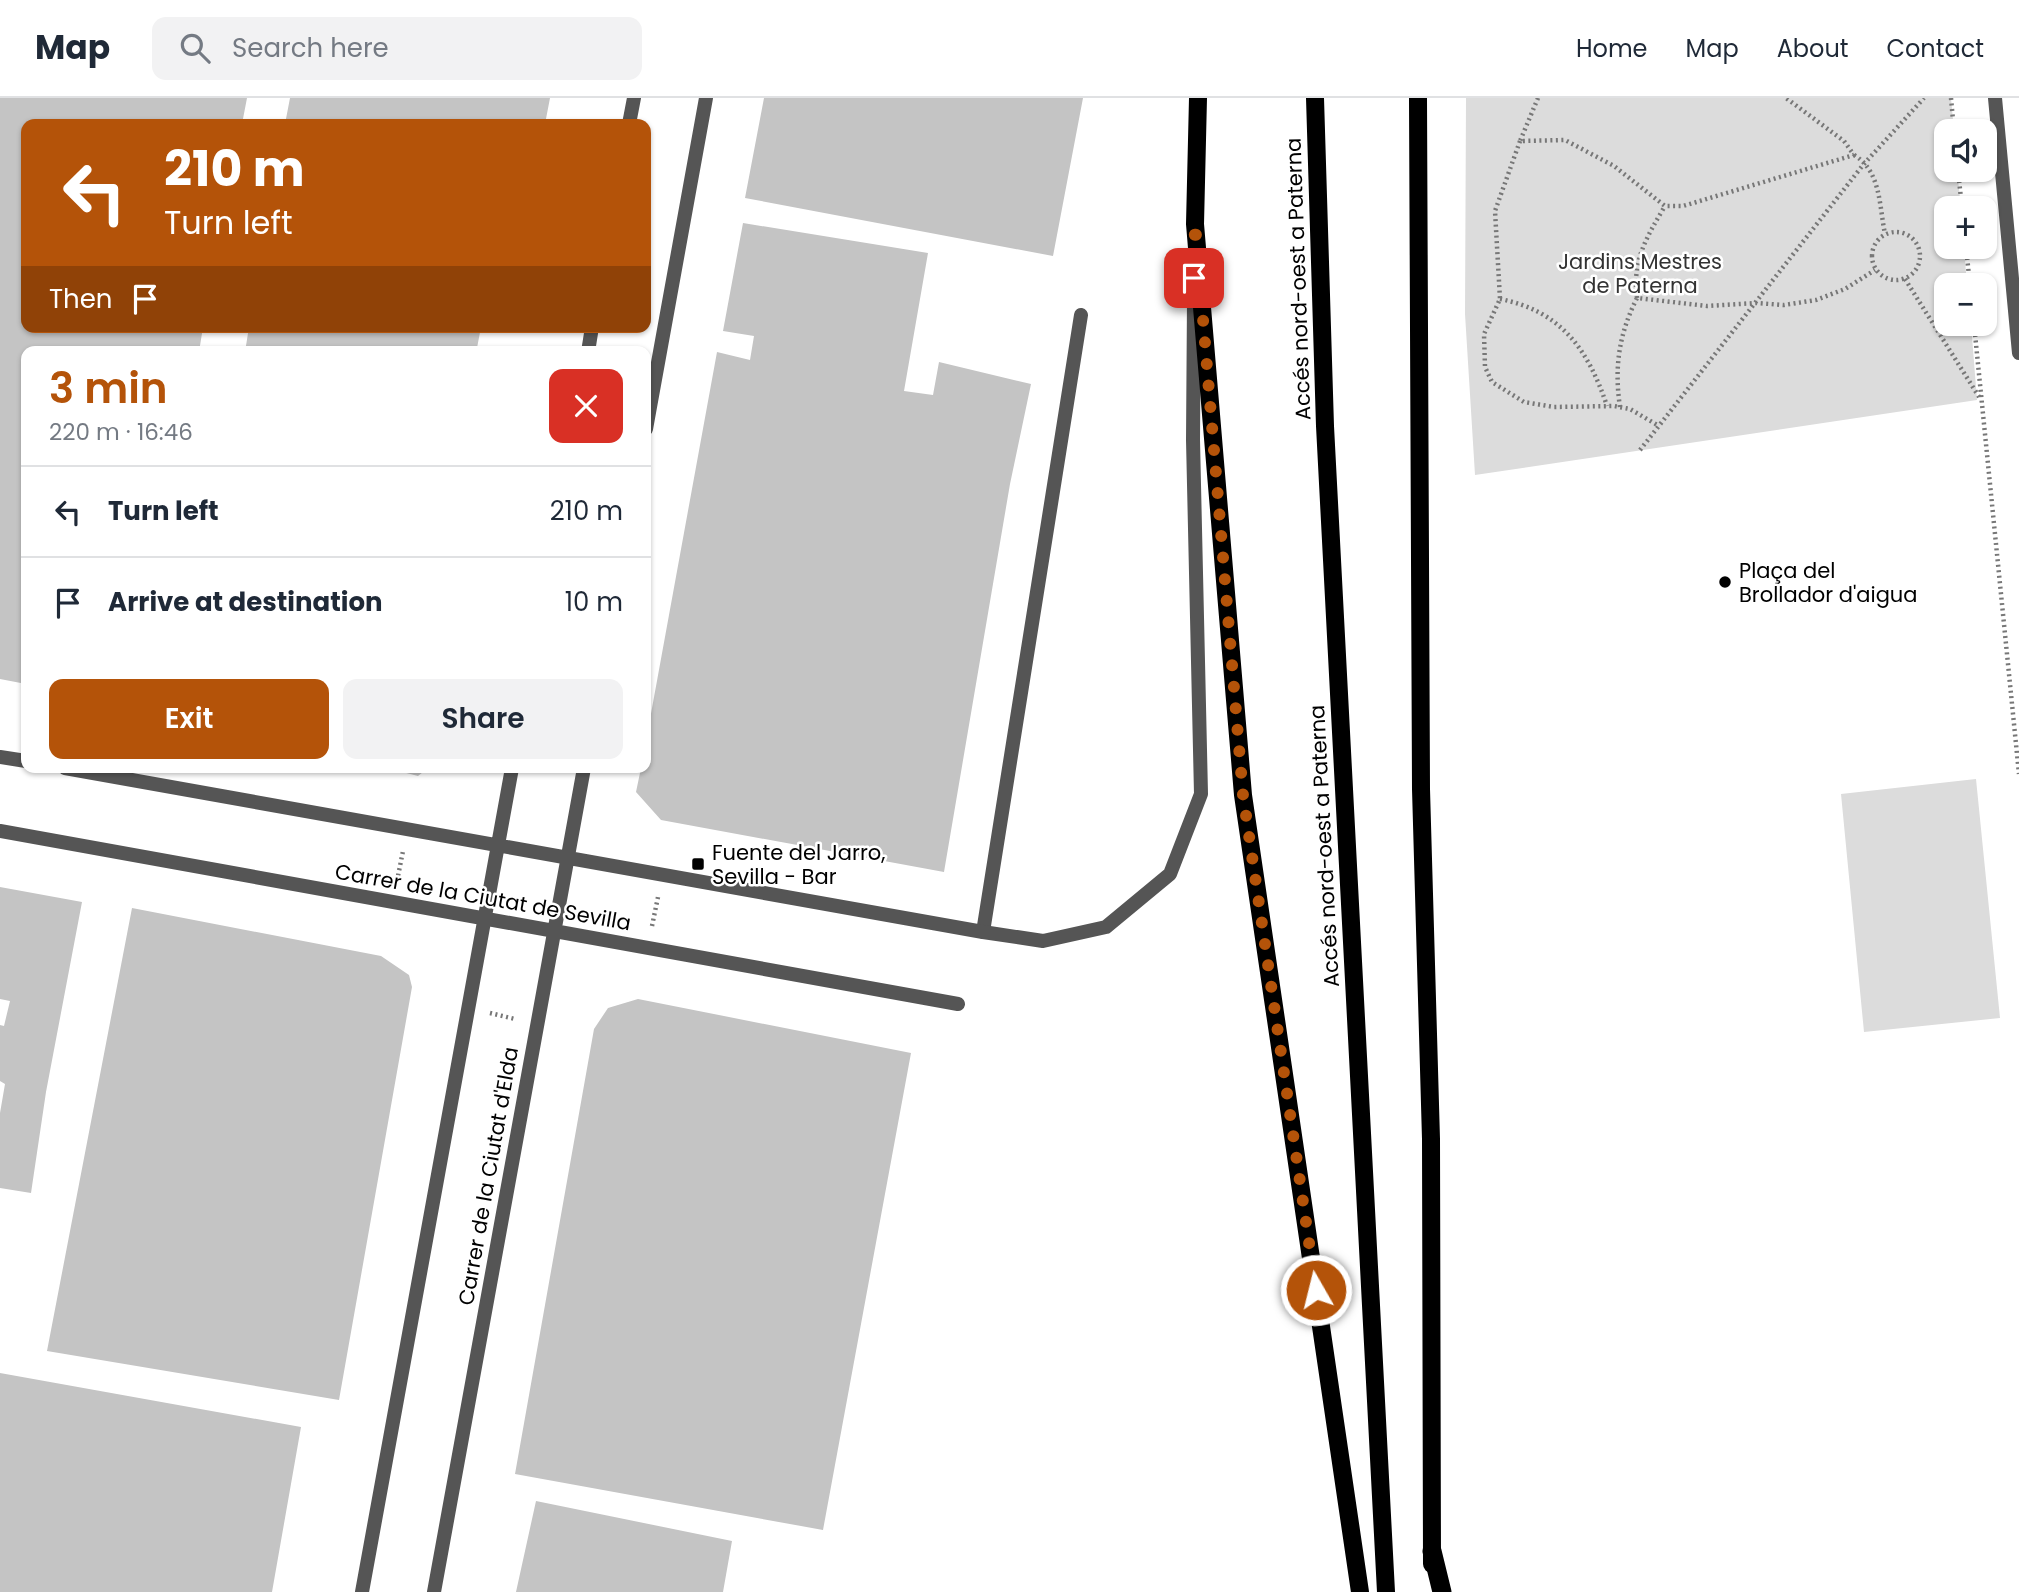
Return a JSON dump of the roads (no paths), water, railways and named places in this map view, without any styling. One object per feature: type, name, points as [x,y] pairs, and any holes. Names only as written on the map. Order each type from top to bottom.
[{"type":"highway","points":[[1432,1551],[1442,1592]]},
{"type":"main road","points":[[1198,98],[1195,224],[1243,795],[1360,1592]]},
{"type":"main road","name":"Accés nord-oest a Paterna","points":[[1315,98],[1325,426],[1386,1592]]},
{"type":"main road","points":[[1418,98],[1421,789],[1431,1139],[1433,1592]]},
{"type":"street","points":[[630,119],[634,98]]},
{"type":"street","points":[[651,401],[706,98]]},
{"type":"street","points":[[1995,98],[2019,353]]},
{"type":"street","points":[[93,773],[983,932],[1043,941],[1106,927],[1170,874],[1201,794],[1192,440],[1195,224]]},
{"type":"street","points":[[983,932],[1081,315]]},
{"type":"street","points":[[0,757],[21,760]]},
{"type":"street","points":[[362,1592],[511,773]]},
{"type":"street","name":"Carrer de la Ciutat d'Elda","points":[[434,1592],[583,773]]},
{"type":"street","name":"Carrer de la Ciutat de Sevilla","points":[[0,831],[958,1004]]},
{"type":"place","name":"Plaça del Brollador d'aigua","points":[[1725,582]]},
{"type":"place","name":"Fuente del Jarro, Sevilla - Bar","points":[[698,864]]},
{"type":"park label","name":"Jardins Mestres de Paterna","points":[[1640,273]]}]
